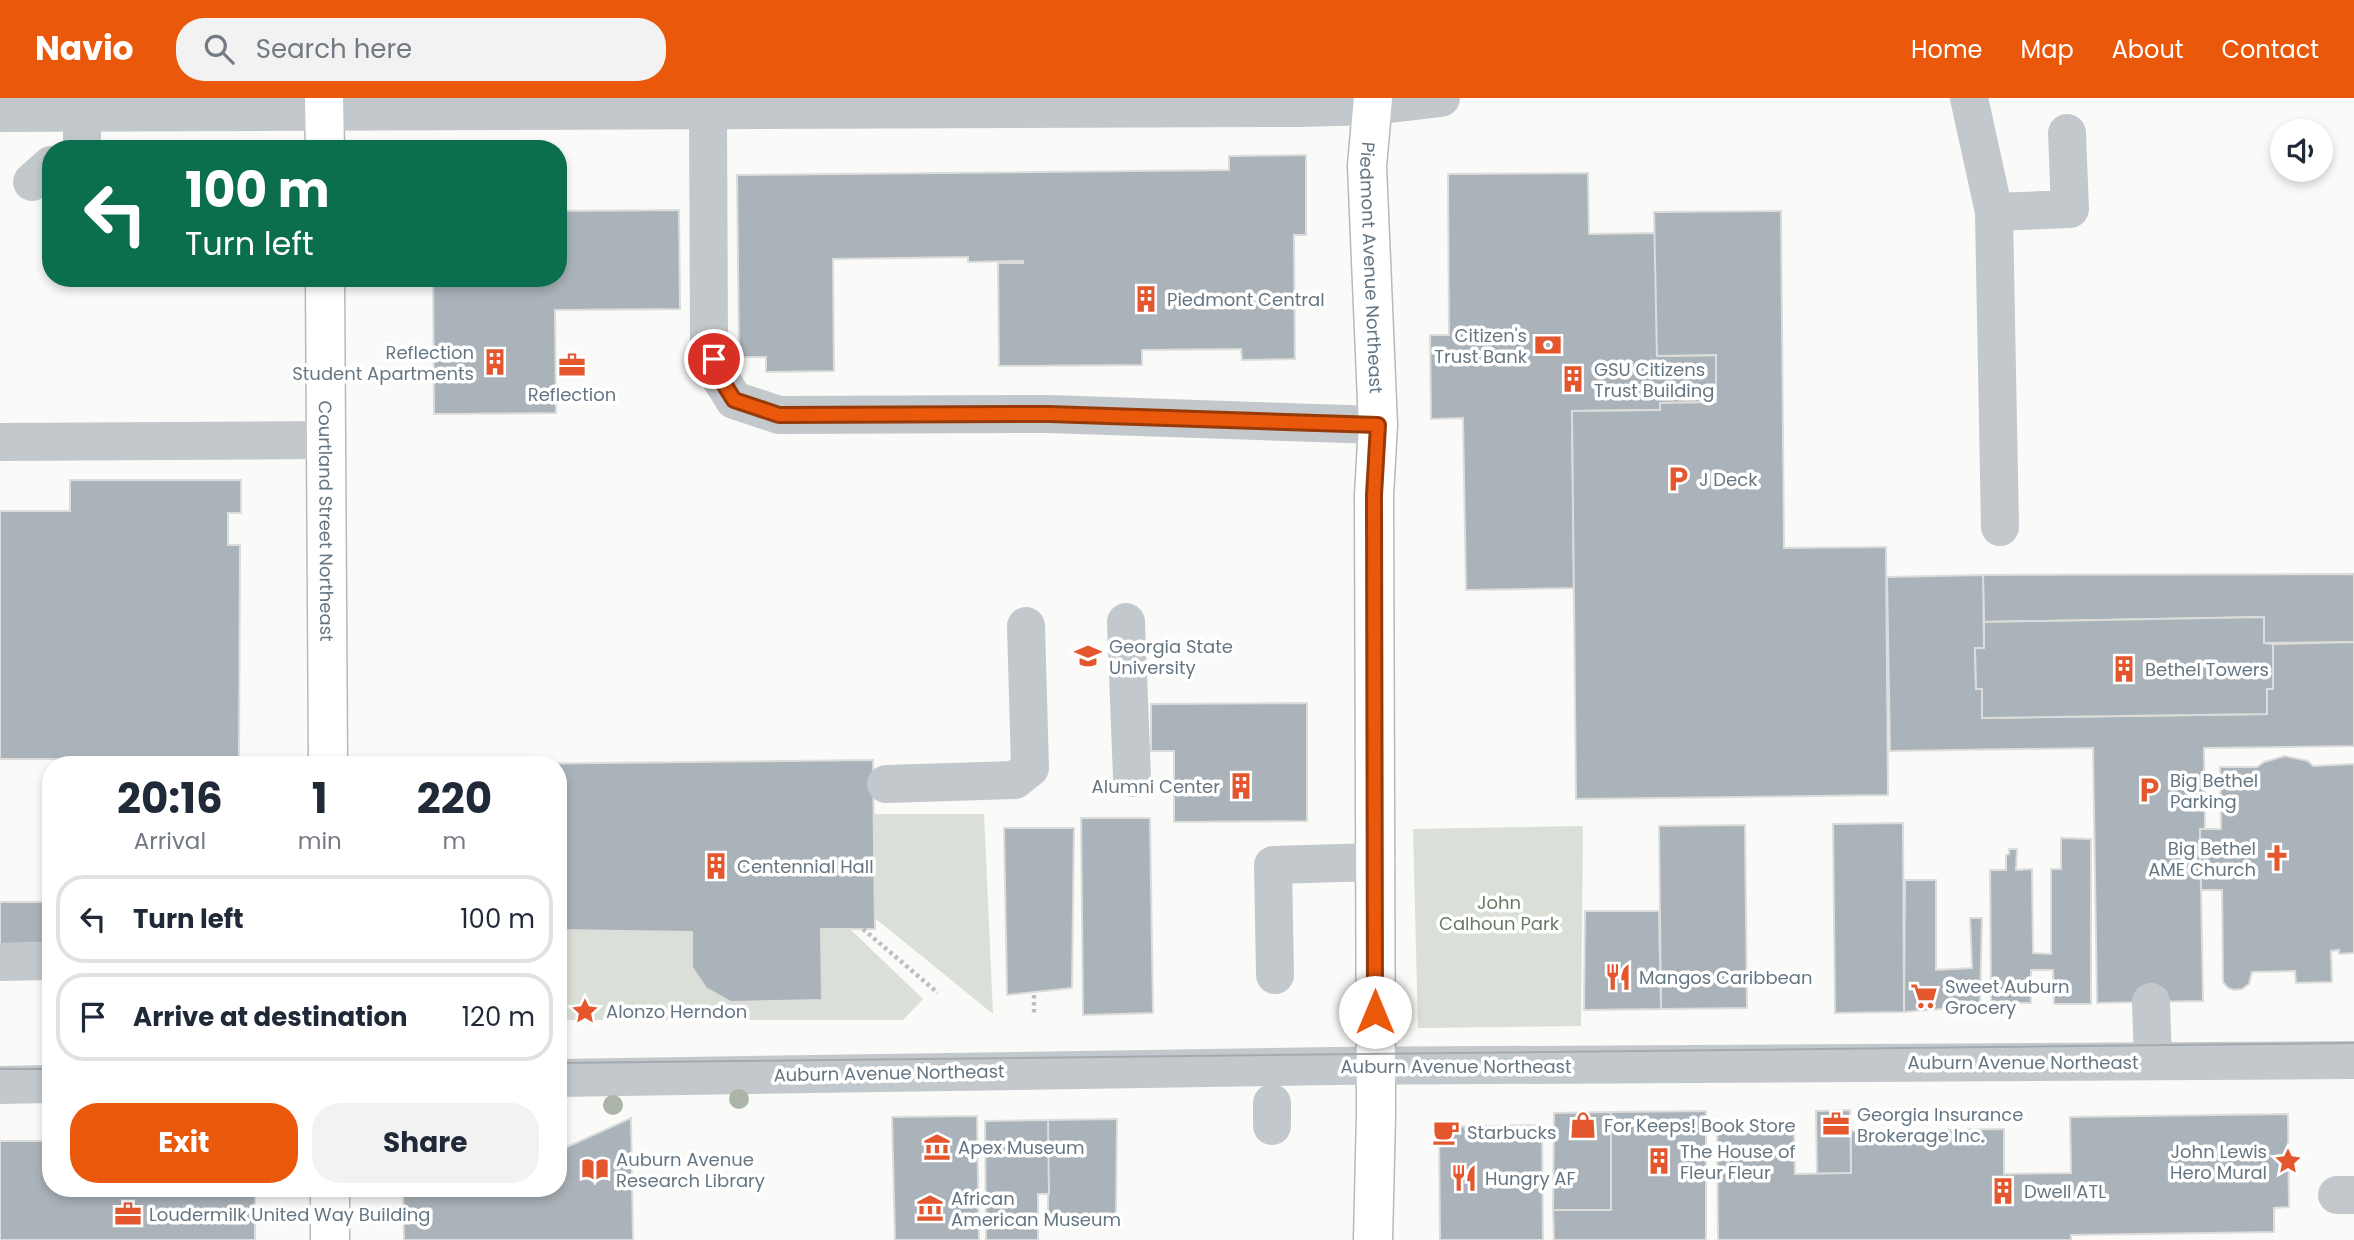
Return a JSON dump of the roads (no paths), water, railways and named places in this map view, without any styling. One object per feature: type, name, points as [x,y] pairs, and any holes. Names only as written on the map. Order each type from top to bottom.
[{"type":"main road","name":"Piedmont Avenue Northeast","points":[[1373,102],[1367,166],[1378,425],[1374,495],[1376,1066],[1373,1240]]},
{"type":"main road","name":"Courtland Street Northeast","points":[[325,287],[328,756]]},
{"type":"main road","points":[[330,1197],[330,1240]]},
{"type":"street","points":[[0,113],[78,137],[325,119],[708,110],[1373,102],[1441,98]]},
{"type":"street","points":[[1969,98],[1994,212],[2000,527]]},
{"type":"street","points":[[708,110],[709,342],[719,376],[734,400],[779,415],[1049,414],[1378,425]]},
{"type":"street","points":[[1994,212],[2070,209],[2067,133]]},
{"type":"street","points":[[0,442],[326,440]]},
{"type":"street","points":[[1126,622],[1132,778]]},
{"type":"street","points":[[886,784],[1015,780],[1030,768],[1026,626]]},
{"type":"street","points":[[1275,975],[1273,865],[1376,862]]},
{"type":"street","points":[[0,962],[42,961]]},
{"type":"street","points":[[2151,1002],[2153,1061]]},
{"type":"street","name":"Auburn Avenue Northeast","points":[[567,1079],[1376,1066],[2354,1060]]},
{"type":"street","points":[[0,1085],[42,1084]]},
{"type":"tram line","points":[[567,1063],[2354,1043]]},
{"type":"tram line","points":[[0,1069],[42,1069]]},
{"type":"place","name":"Piedmont Central","points":[[1146,299]]},
{"type":"place","name":"Citizen's Trust Bank","points":[[1548,345]]},
{"type":"place","name":"Reflection Student Apartments","points":[[495,362]]},
{"type":"place","name":"Reflection","points":[[572,365]]},
{"type":"place","name":"GSU Citizens Trust Building","points":[[1573,379]]},
{"type":"place","name":"J Deck","points":[[1678,479]]},
{"type":"place","name":"Georgia State University","points":[[1088,656]]},
{"type":"place","name":"Bethel Towers","points":[[2124,669]]},
{"type":"place","name":"Alumni Center","points":[[1241,786]]},
{"type":"place","name":"Big Bethel Parking","points":[[2149,790]]},
{"type":"place","name":"Big Bethel AME Church","points":[[2277,858]]},
{"type":"place","name":"Centennial Hall","points":[[716,866]]},
{"type":"place","name":"Mangos Caribbean","points":[[1618,977]]},
{"type":"place","name":"Sweet Auburn Grocery","points":[[1924,996]]},
{"type":"place","name":"Alonzo Herndon","points":[[585,1011]]},
{"type":"place","name":"Georgia Insurance Brokerage Inc.","points":[[1836,1124]]},
{"type":"place","name":"For Keeps! Book Store","points":[[1583,1125]]},
{"type":"place","name":"Starbucks","points":[[1446,1132]]},
{"type":"place","name":"Apex Museum","points":[[937,1147]]},
{"type":"place","name":"The House of Fleur Fleur","points":[[1659,1161]]},
{"type":"place","name":"John Lewis Hero Mural","points":[[2288,1161]]},
{"type":"place","name":"Auburn Avenue Research Library","points":[[595,1169]]},
{"type":"place","name":"Hungry AF","points":[[1464,1178]]},
{"type":"place","name":"Dwell ATL","points":[[2003,1191]]},
{"type":"place","name":"African American Museum","points":[[930,1208]]},
{"type":"place","name":"Loudermilk United Way Building","points":[[128,1214]]},
{"type":"park label","name":"John Calhoun Park","points":[[1499,912]]}]
